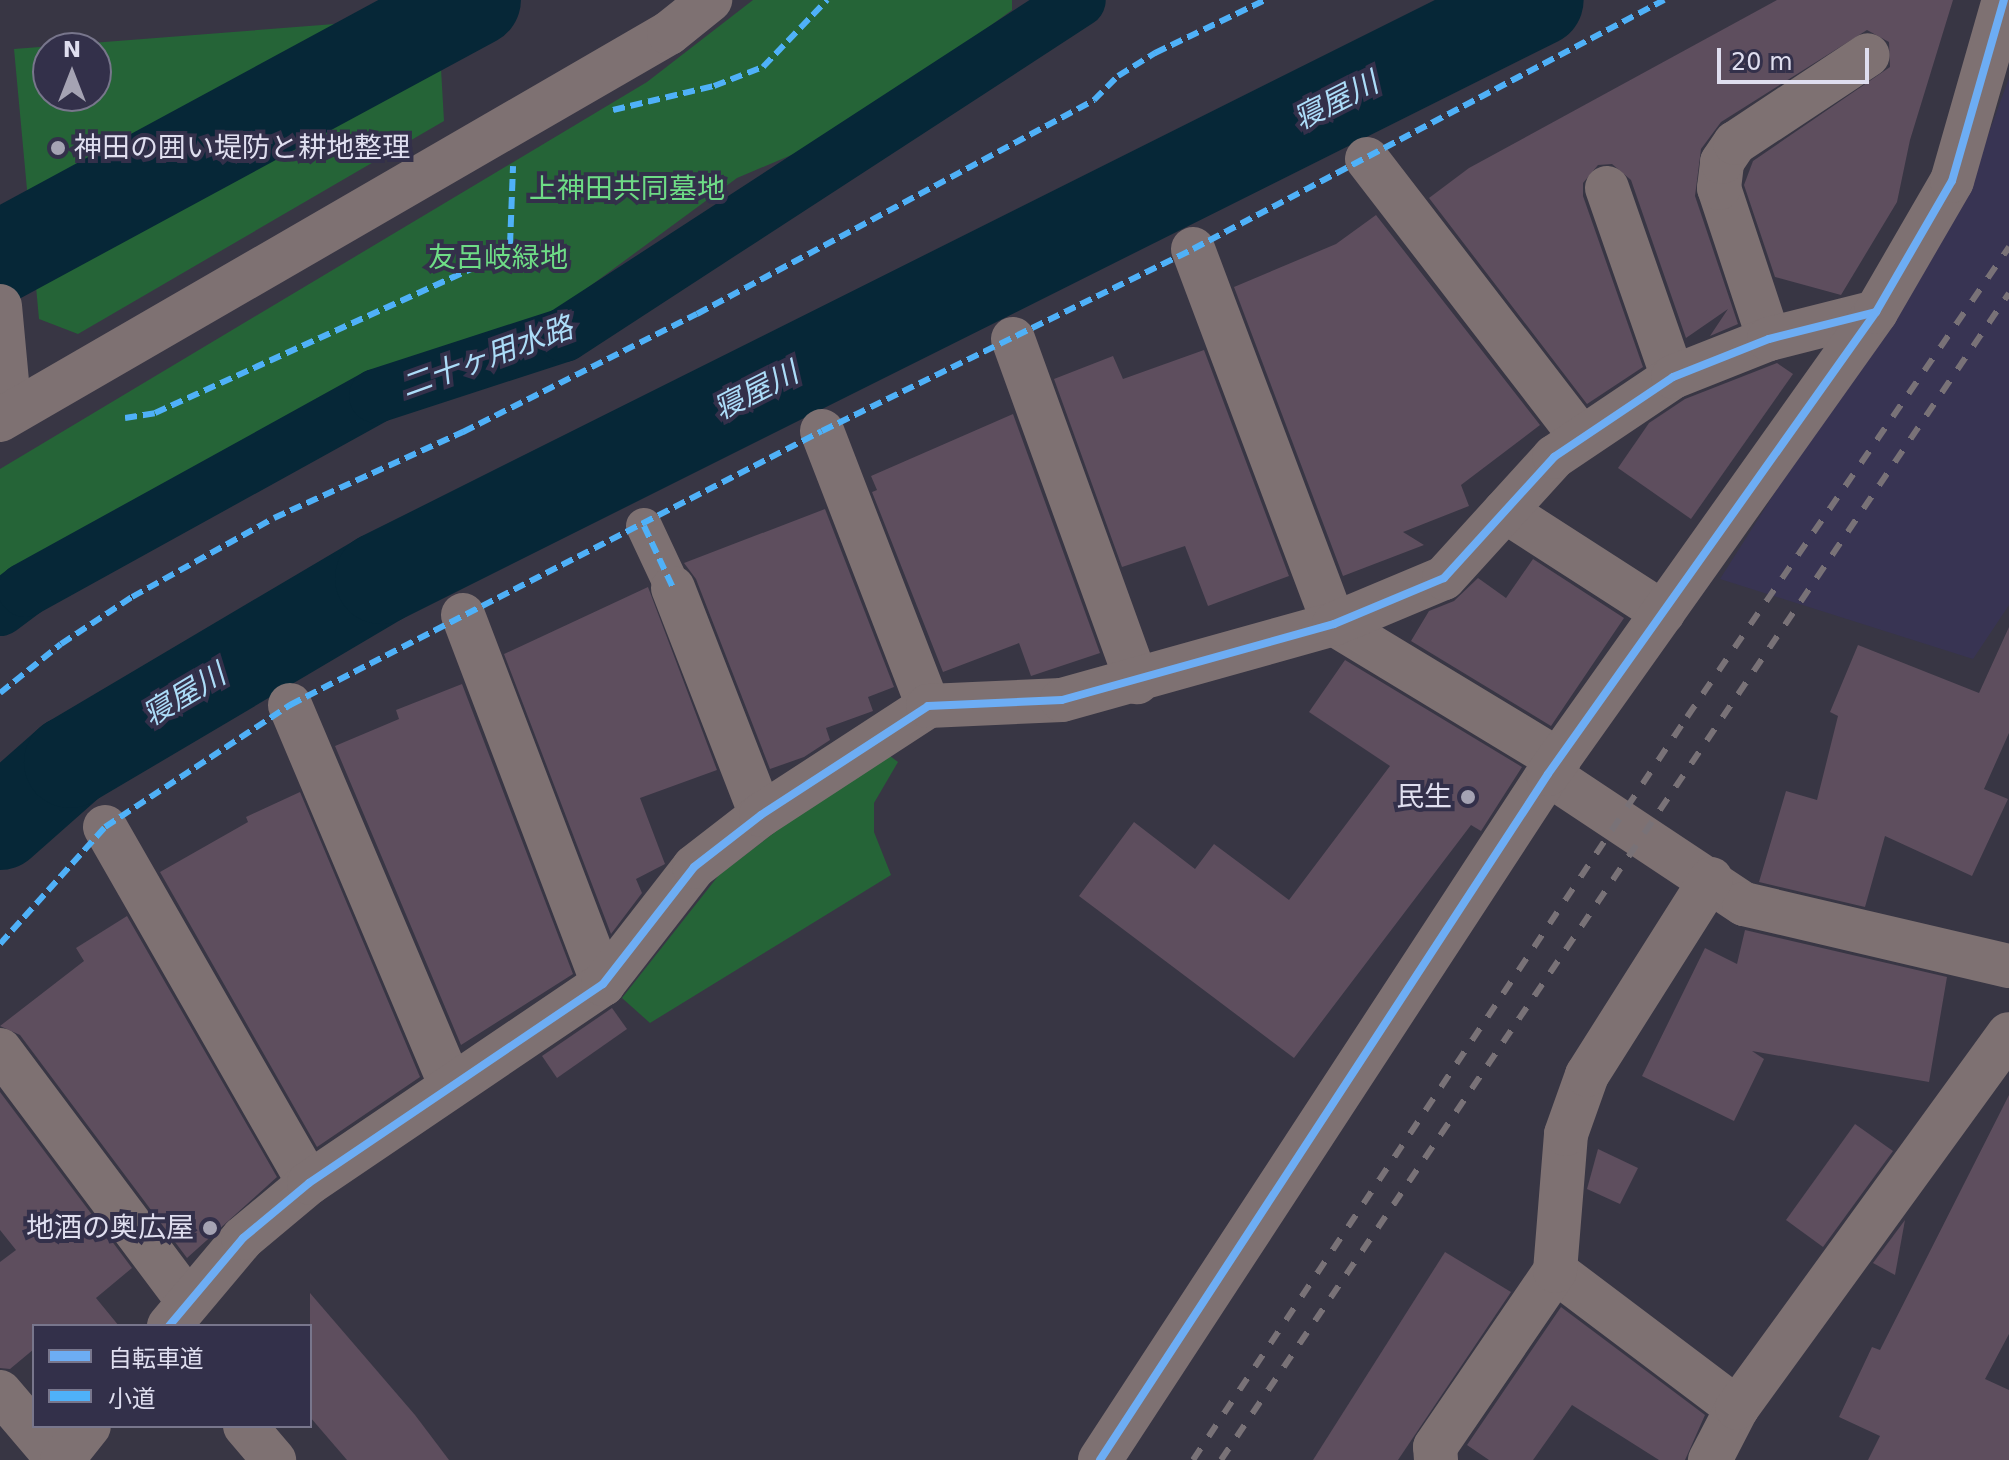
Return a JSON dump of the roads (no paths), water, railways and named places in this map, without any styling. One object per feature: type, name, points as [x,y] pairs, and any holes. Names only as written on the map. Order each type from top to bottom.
[{"type":"street","points":[[0,306],[5,417],[669,33],[710,0]]},
{"type":"street","points":[[1100,1460],[1553,767],[1876,312],[1952,181],[2004,0]]},
{"type":"street","points":[[1769,339],[1719,188],[1722,162],[1735,143],[1868,55]]},
{"type":"street","points":[[1367,159],[1581,437]]},
{"type":"street","points":[[1607,188],[1673,377]]},
{"type":"street","points":[[1193,249],[1334,624],[1553,767],[1744,904],[2009,966]]},
{"type":"street","points":[[0,1050],[178,1313],[243,1238],[309,1183],[450,1083],[603,984],[694,867],[761,815],[928,706],[1062,700],[1137,682],[1334,624],[1444,578],[1554,457],[1673,377],[1769,339],[1876,312]]},
{"type":"street","points":[[1013,339],[1137,682]]},
{"type":"street","points":[[822,431],[928,706]]},
{"type":"street","points":[[1505,511],[1663,613]]},
{"type":"street","points":[[644,526],[673,588],[761,815]]},
{"type":"street","points":[[463,615],[603,984]]},
{"type":"street","points":[[290,705],[450,1083]]},
{"type":"street","points":[[105,827],[309,1183]]},
{"type":"street","points":[[1436,1460],[1435,1447],[1555,1271],[1566,1134],[1587,1075],[1711,879]]},
{"type":"street","points":[[1710,1460],[1737,1408],[2009,1034]]},
{"type":"street","points":[[1555,1271],[1737,1408]]},
{"type":"street","points":[[0,1392],[60,1460],[87,1428]]},
{"type":"street","points":[[247,1428],[274,1460]]},
{"type":"waterway","points":[[0,257],[475,0]]},
{"type":"waterway","name":"二十ヶ用水路","points":[[0,609],[25,590],[376,396],[564,335],[1079,0]]},
{"type":"waterway","name":"寝屋川","points":[[0,824],[70,762],[381,578],[1538,0]]},
{"type":"railway","points":[[1193,1460],[1687,717],[2009,247]]},
{"type":"railway","points":[[1221,1460],[2009,293]]},
{"type":"place","name":"神田の囲い堤防と耕地整理","points":[[58,148]]},
{"type":"place","name":"民生","points":[[1468,797]]},
{"type":"place","name":"地酒の奥広屋","points":[[210,1228]]},
{"type":"park label","name":"上神田共同墓地","points":[[627,189]]},
{"type":"park label","name":"友呂岐緑地","points":[[498,258]]}]
